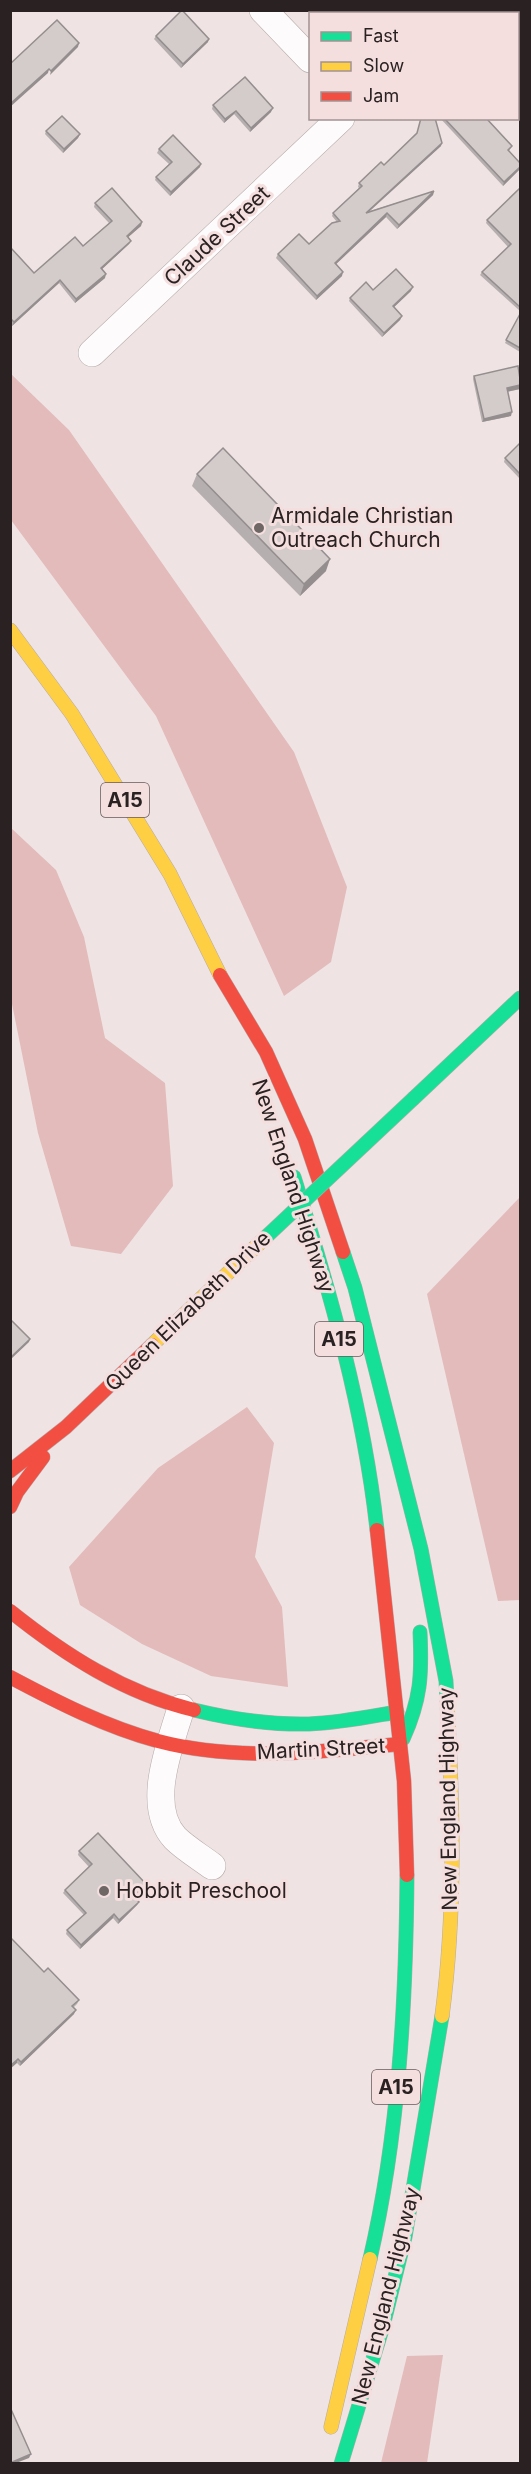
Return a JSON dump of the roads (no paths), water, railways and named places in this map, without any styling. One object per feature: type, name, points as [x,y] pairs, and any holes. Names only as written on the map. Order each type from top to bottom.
[{"type":"main road","name":"New England Highway","points":[[10,630],[72,714],[170,874],[223,980],[266,1052],[305,1139],[355,1288],[421,1550],[446,1681],[453,1817],[450,1956],[438,2046],[405,2237],[383,2326],[342,2463]]},
{"type":"main road","name":"New England Highway","points":[[223,980],[252,1057]]},
{"type":"main road","name":"Queen Elizabeth Drive","points":[[10,1471],[66,1427],[520,998]]},
{"type":"main road","name":"New England Highway","points":[[291,1167],[321,1264],[355,1404],[374,1497],[404,1781],[407,1878],[399,2069],[379,2219],[327,2444]]},
{"type":"main road","name":"Queen Elizabeth Drive","points":[[10,1507],[17,1491],[66,1427]]},
{"type":"main road","points":[[400,1744],[416,1713],[422,1670],[418,1593],[421,1550]]},
{"type":"main road","name":"Martin Street","points":[[10,1611],[38,1635],[80,1664],[127,1689],[181,1708],[249,1720],[299,1724],[396,1712]]},
{"type":"main road","name":"Martin Street","points":[[10,1677],[97,1720],[171,1744],[232,1753],[301,1754],[400,1744]]},
{"type":"main road","points":[[396,1712],[419,1744]]},
{"type":"main road","points":[[430,1991],[438,2046]]},
{"type":"street","points":[[263,10],[309,58]]},
{"type":"street","name":"Claude Street","points":[[92,353],[339,120]]},
{"type":"street","points":[[181,1708],[160,1791],[160,1808],[175,1838],[212,1866]]},
{"type":"place","name":"Armidale Christian Outreach Church","points":[[259,528]]},
{"type":"place","name":"Hobbit Preschool","points":[[104,1891]]}]
